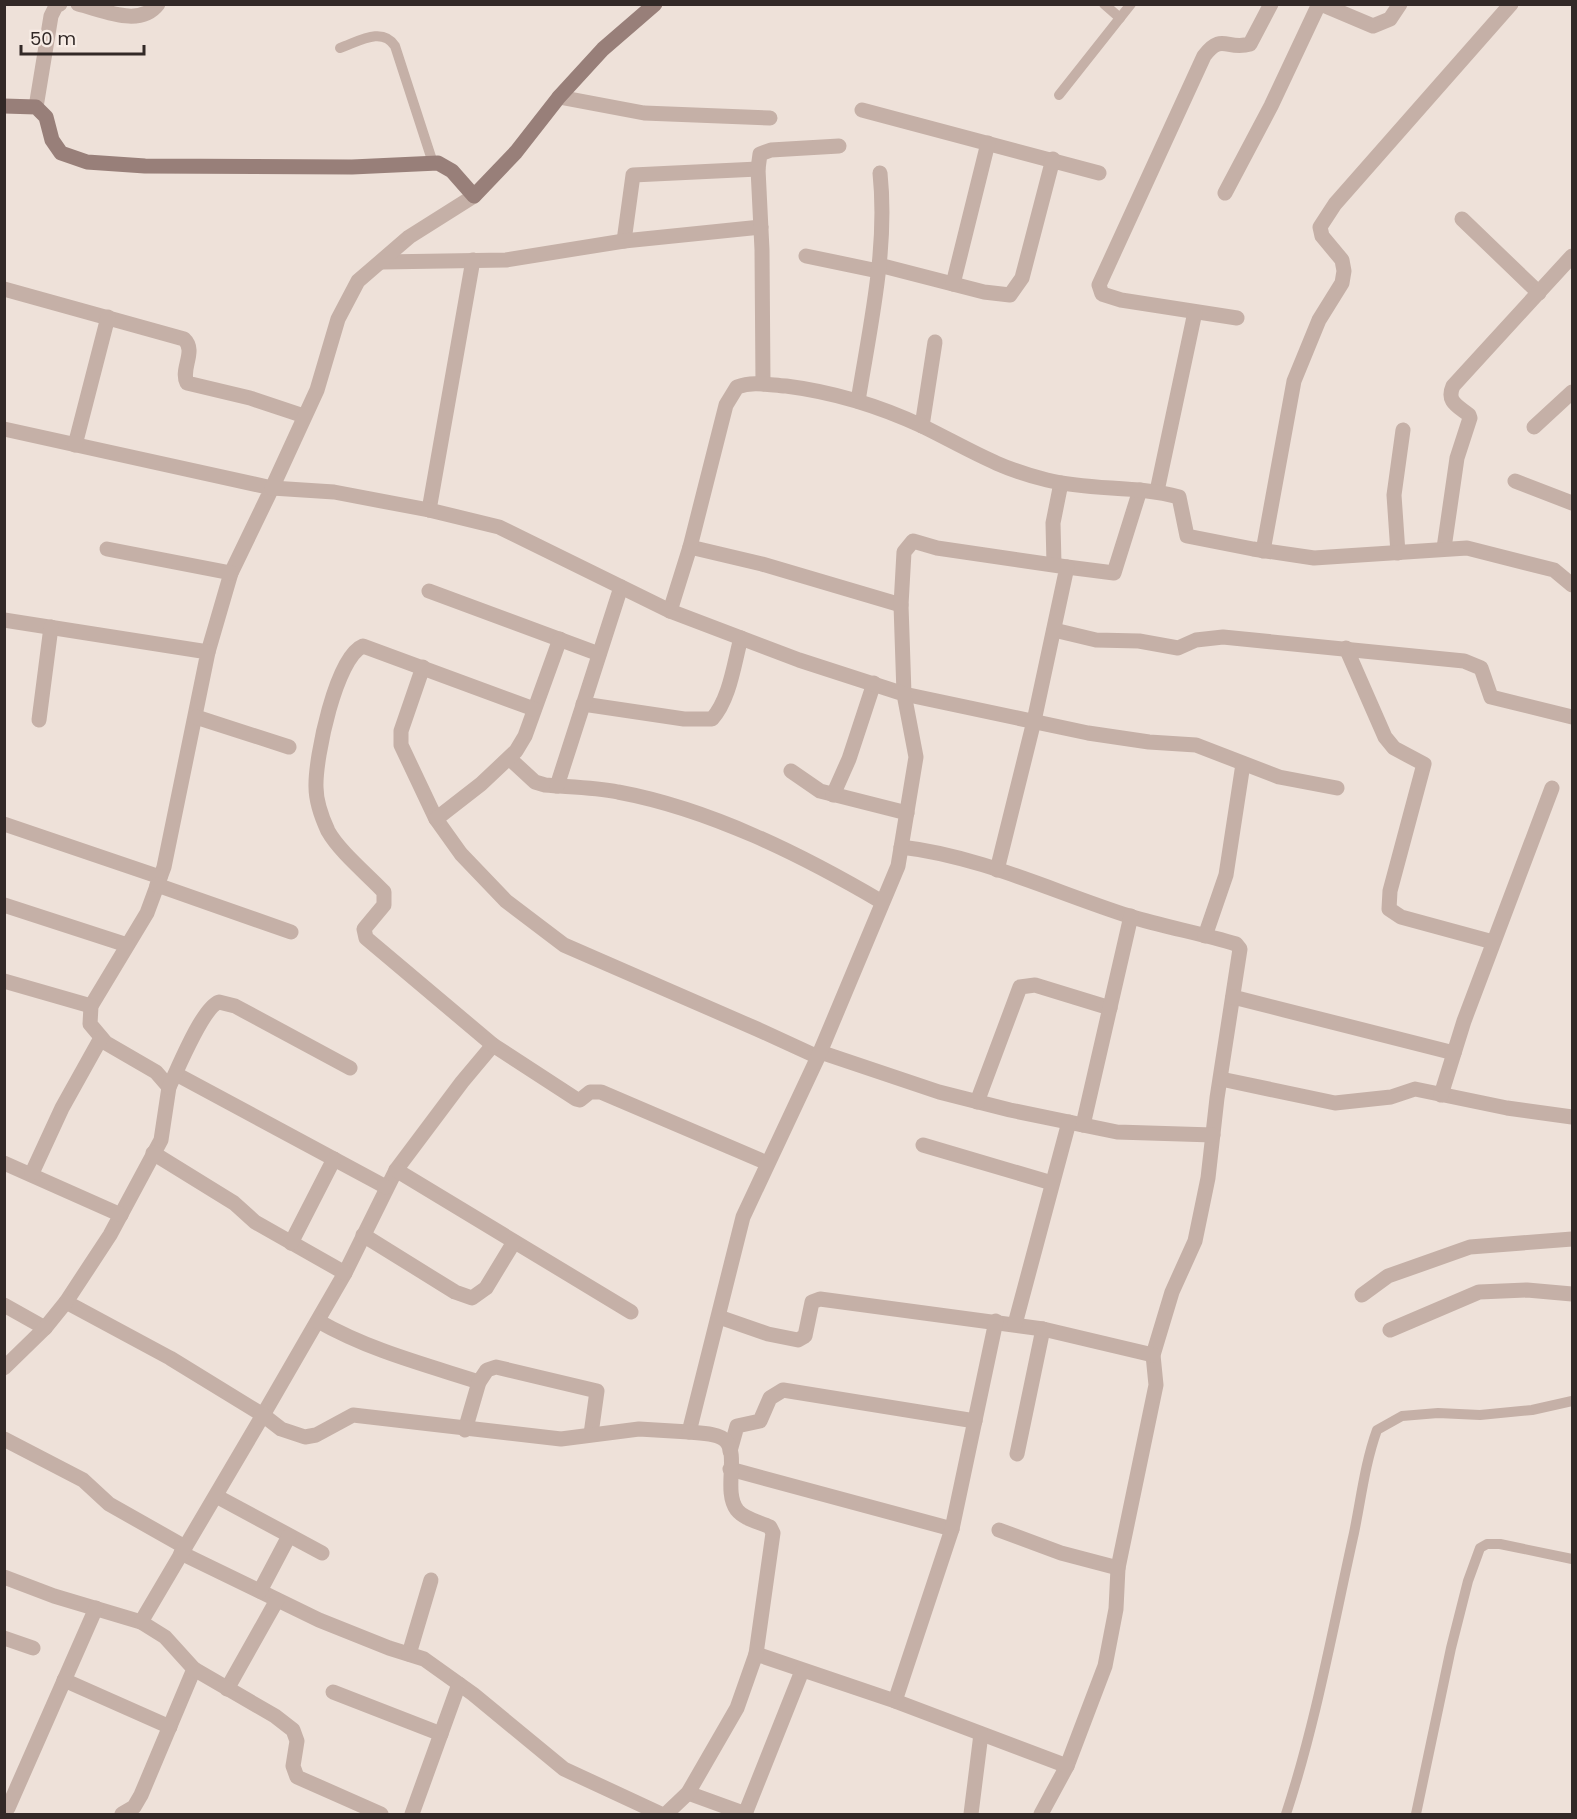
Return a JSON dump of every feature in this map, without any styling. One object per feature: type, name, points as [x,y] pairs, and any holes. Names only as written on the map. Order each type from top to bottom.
[{"type":"street","points":[[36,107],[51,16],[56,6],[60,4]]},
{"type":"street","points":[[78,4],[135,17],[145,16],[158,4]]},
{"type":"street","points":[[386,1187],[156,1072],[105,1043],[90,1024],[91,1006],[147,912],[159,881],[196,717],[208,652],[231,573],[317,390],[338,319],[358,281],[409,237],[474,196],[516,152],[559,97],[603,49],[655,4]]},
{"type":"street","points":[[1237,318],[1108,297],[1102,294],[1099,285],[1204,56],[1212,45],[1220,42],[1242,47],[1250,44],[1271,4]]},
{"type":"street","points":[[1225,193],[1320,4],[1373,26],[1390,19],[1400,4]]},
{"type":"street","points":[[1263,551],[1294,381],[1319,320],[1342,283],[1344,271],[1342,260],[1322,236],[1320,227],[1335,204],[1511,4]]},
{"type":"street","points":[[559,97],[644,113],[770,118]]},
{"type":"street","points":[[4,106],[36,107],[46,117],[52,140],[61,153],[87,162],[145,166],[352,167],[438,163],[452,171],[474,196]]},
{"type":"street","points":[[862,110],[1099,173]]},
{"type":"street","points":[[953,284],[988,143]]},
{"type":"street","points":[[763,384],[758,169],[760,154],[764,151],[839,146]]},
{"type":"street","points":[[806,256],[1010,295],[1022,278],[1053,159]]},
{"type":"street","points":[[624,241],[633,175],[758,169]]},
{"type":"street","points":[[858,401],[878,268],[883,205],[880,174]]},
{"type":"street","points":[[1462,219],[1539,293]]},
{"type":"street","points":[[382,262],[506,260],[624,241],[761,227]]},
{"type":"street","points":[[1444,548],[1452,481],[1470,418],[1452,402],[1450,392],[1456,382],[1572,256]]},
{"type":"street","points":[[429,510],[473,260]]},
{"type":"street","points":[[4,289],[184,339],[189,348],[185,379],[191,385],[250,398],[304,416]]},
{"type":"street","points":[[1157,491],[1195,312]]},
{"type":"street","points":[[75,445],[108,317]]},
{"type":"street","points":[[922,426],[935,342]]},
{"type":"street","points":[[670,611],[690,547],[730,394],[737,387],[747,383],[807,389],[858,401],[922,426],[988,461],[1061,483],[1157,491],[1179,497],[1187,536],[1263,551],[1314,558],[1467,548],[1534,563],[1554,570],[1572,585]]},
{"type":"street","points":[[1534,427],[1572,392]]},
{"type":"street","points":[[4,429],[272,488],[334,492],[429,510],[499,527],[670,611],[799,660],[904,694],[1088,733],[1149,742],[1196,745],[1279,777],[1337,788]]},
{"type":"street","points":[[1398,553],[1394,495],[1403,430]]},
{"type":"street","points":[[1515,481],[1572,502]]},
{"type":"street","points":[[996,870],[1034,721],[1054,630],[1060,566],[1053,523],[1061,483]]},
{"type":"street","points":[[689,1432],[743,1217],[819,1055],[898,867],[916,757],[904,694],[901,605],[904,552],[913,541],[937,548],[1114,573],[1140,490]]},
{"type":"street","points":[[690,547],[762,564],[901,605]]},
{"type":"street","points":[[107,549],[231,573]]},
{"type":"street","points":[[557,786],[621,587]]},
{"type":"street","points":[[429,591],[599,654]]},
{"type":"street","points":[[4,620],[208,652]]},
{"type":"street","points":[[39,720],[51,627]]},
{"type":"street","points":[[1054,630],[1096,640],[1139,641],[1178,648],[1196,640],[1223,637],[1346,648],[1474,664],[1485,674],[1486,689],[1491,697],[1572,717]]},
{"type":"street","points":[[583,704],[684,719],[712,718],[718,712],[725,693],[741,638]]},
{"type":"street","points":[[436,819],[510,759],[525,736],[560,639]]},
{"type":"street","points":[[534,709],[363,646],[350,655],[329,712],[317,771],[318,803],[329,832],[384,892],[384,905],[364,929],[366,938],[493,1045],[576,1099],[580,1100],[594,1091],[601,1092],[767,1162]]},
{"type":"street","points":[[1346,648],[1386,737],[1394,748],[1424,764],[1390,891],[1389,909],[1401,917],[1493,942]]},
{"type":"street","points":[[423,667],[401,731],[401,745],[436,819],[461,854],[506,901],[564,945],[819,1055],[939,1092],[1117,1132],[1213,1135]]},
{"type":"street","points":[[833,795],[849,759],[874,683]]},
{"type":"street","points":[[196,717],[289,747]]},
{"type":"street","points":[[510,759],[536,782],[617,791],[678,807],[827,870],[882,902]]},
{"type":"street","points":[[1205,936],[1226,875],[1244,764]]},
{"type":"street","points":[[791,771],[807,784],[833,795],[907,813]]},
{"type":"street","points":[[1441,1095],[1493,942],[1552,788]]},
{"type":"street","points":[[4,824],[291,932]]},
{"type":"street","points":[[901,847],[928,850],[996,870],[1131,916],[1239,946],[1208,1178],[1195,1241],[1172,1292],[1153,1355],[1156,1385],[1118,1568],[1116,1608],[1105,1665],[1067,1766],[1041,1815]]},
{"type":"street","points":[[4,905],[127,945]]},
{"type":"street","points":[[1015,1324],[1052,1183],[1076,1124],[1110,1008],[1131,916]]},
{"type":"street","points":[[977,1102],[1020,987],[1035,985],[1110,1008]]},
{"type":"street","points":[[6,986],[91,1006]]},
{"type":"street","points":[[1233,997],[1454,1053]]},
{"type":"street","points":[[4,1368],[45,1328],[66,1302],[121,1215],[161,1140],[172,1080],[206,1015],[219,1002],[235,1006],[350,1068]]},
{"type":"street","points":[[32,1173],[62,1108],[101,1038]]},
{"type":"street","points":[[141,1622],[318,1321],[345,1273],[396,1170],[462,1082],[493,1045]]},
{"type":"street","points":[[1221,1079],[1335,1103],[1391,1097],[1415,1089],[1572,1117]]},
{"type":"street","points":[[923,1145],[1052,1183]]},
{"type":"street","points":[[153,1153],[234,1203],[255,1222],[345,1273]]},
{"type":"street","points":[[291,1243],[334,1159]]},
{"type":"street","points":[[4,1163],[32,1173],[121,1215]]},
{"type":"street","points":[[396,1170],[632,1312]]},
{"type":"street","points":[[363,1235],[456,1292],[472,1298],[486,1288],[514,1242]]},
{"type":"street","points":[[1362,1294],[1388,1276],[1470,1247],[1572,1239]]},
{"type":"street","points":[[1390,1330],[1479,1292],[1527,1290],[1572,1294]]},
{"type":"street","points":[[719,1317],[768,1334],[798,1340],[805,1336],[812,1302],[820,1299],[1015,1324],[1153,1355]]},
{"type":"street","points":[[66,1302],[170,1358],[282,1429],[305,1437],[316,1435],[353,1415],[369,1415],[465,1430],[561,1439],[639,1429],[689,1432],[719,1437],[726,1441],[730,1451]]},
{"type":"street","points":[[4,1305],[45,1328]]},
{"type":"street","points":[[318,1321],[347,1338],[381,1352],[479,1382]]},
{"type":"street","points":[[895,1701],[952,1529],[996,1322]]},
{"type":"street","points":[[1017,1454],[1043,1329]]},
{"type":"street","points":[[465,1430],[479,1382],[487,1370],[496,1368],[593,1388],[598,1394],[591,1434]]},
{"type":"street","points":[[666,1815],[688,1793],[737,1708],[756,1654],[773,1533],[770,1527],[738,1512],[730,1490],[730,1451],[737,1425],[760,1421],[770,1398],[783,1390],[975,1421]]},
{"type":"street","points":[[4,1439],[83,1480],[109,1503],[183,1550],[277,1600],[329,1624],[437,1666],[564,1769],[661,1815]]},
{"type":"street","points":[[730,1469],[952,1529]]},
{"type":"street","points":[[216,1496],[322,1553]]},
{"type":"street","points":[[999,1530],[1061,1553],[1118,1568]]},
{"type":"street","points":[[260,1591],[289,1536]]},
{"type":"street","points":[[4,1577],[141,1622],[165,1637],[194,1669],[293,1730],[297,1741],[292,1766],[297,1777],[381,1815]]},
{"type":"street","points":[[409,1654],[430,1580]]},
{"type":"street","points":[[227,1689],[277,1600]]},
{"type":"street","points":[[8,1808],[96,1608]]},
{"type":"street","points":[[4,1638],[33,1648]]},
{"type":"street","points":[[756,1654],[895,1701],[1067,1766]]},
{"type":"street","points":[[122,1815],[134,1807],[141,1795],[194,1669]]},
{"type":"street","points":[[688,1793],[746,1814],[802,1671]]},
{"type":"street","points":[[64,1680],[170,1727]]},
{"type":"street","points":[[412,1815],[459,1684]]},
{"type":"street","points":[[333,1692],[441,1734]]},
{"type":"street","points":[[971,1815],[981,1734]]},
{"type":"lane","points":[[1104,4],[1120,18]]},
{"type":"lane","points":[[1059,95],[1131,4]]},
{"type":"lane","points":[[340,48],[378,35],[391,39],[432,163]]},
{"type":"lane","points":[[1286,1815],[1301,1768],[1358,1515],[1370,1449],[1377,1430],[1402,1416],[1501,1413],[1532,1410],[1572,1401]]},
{"type":"lane","points":[[1416,1815],[1451,1648],[1468,1581],[1480,1548],[1487,1544],[1500,1544],[1572,1559]]}]
